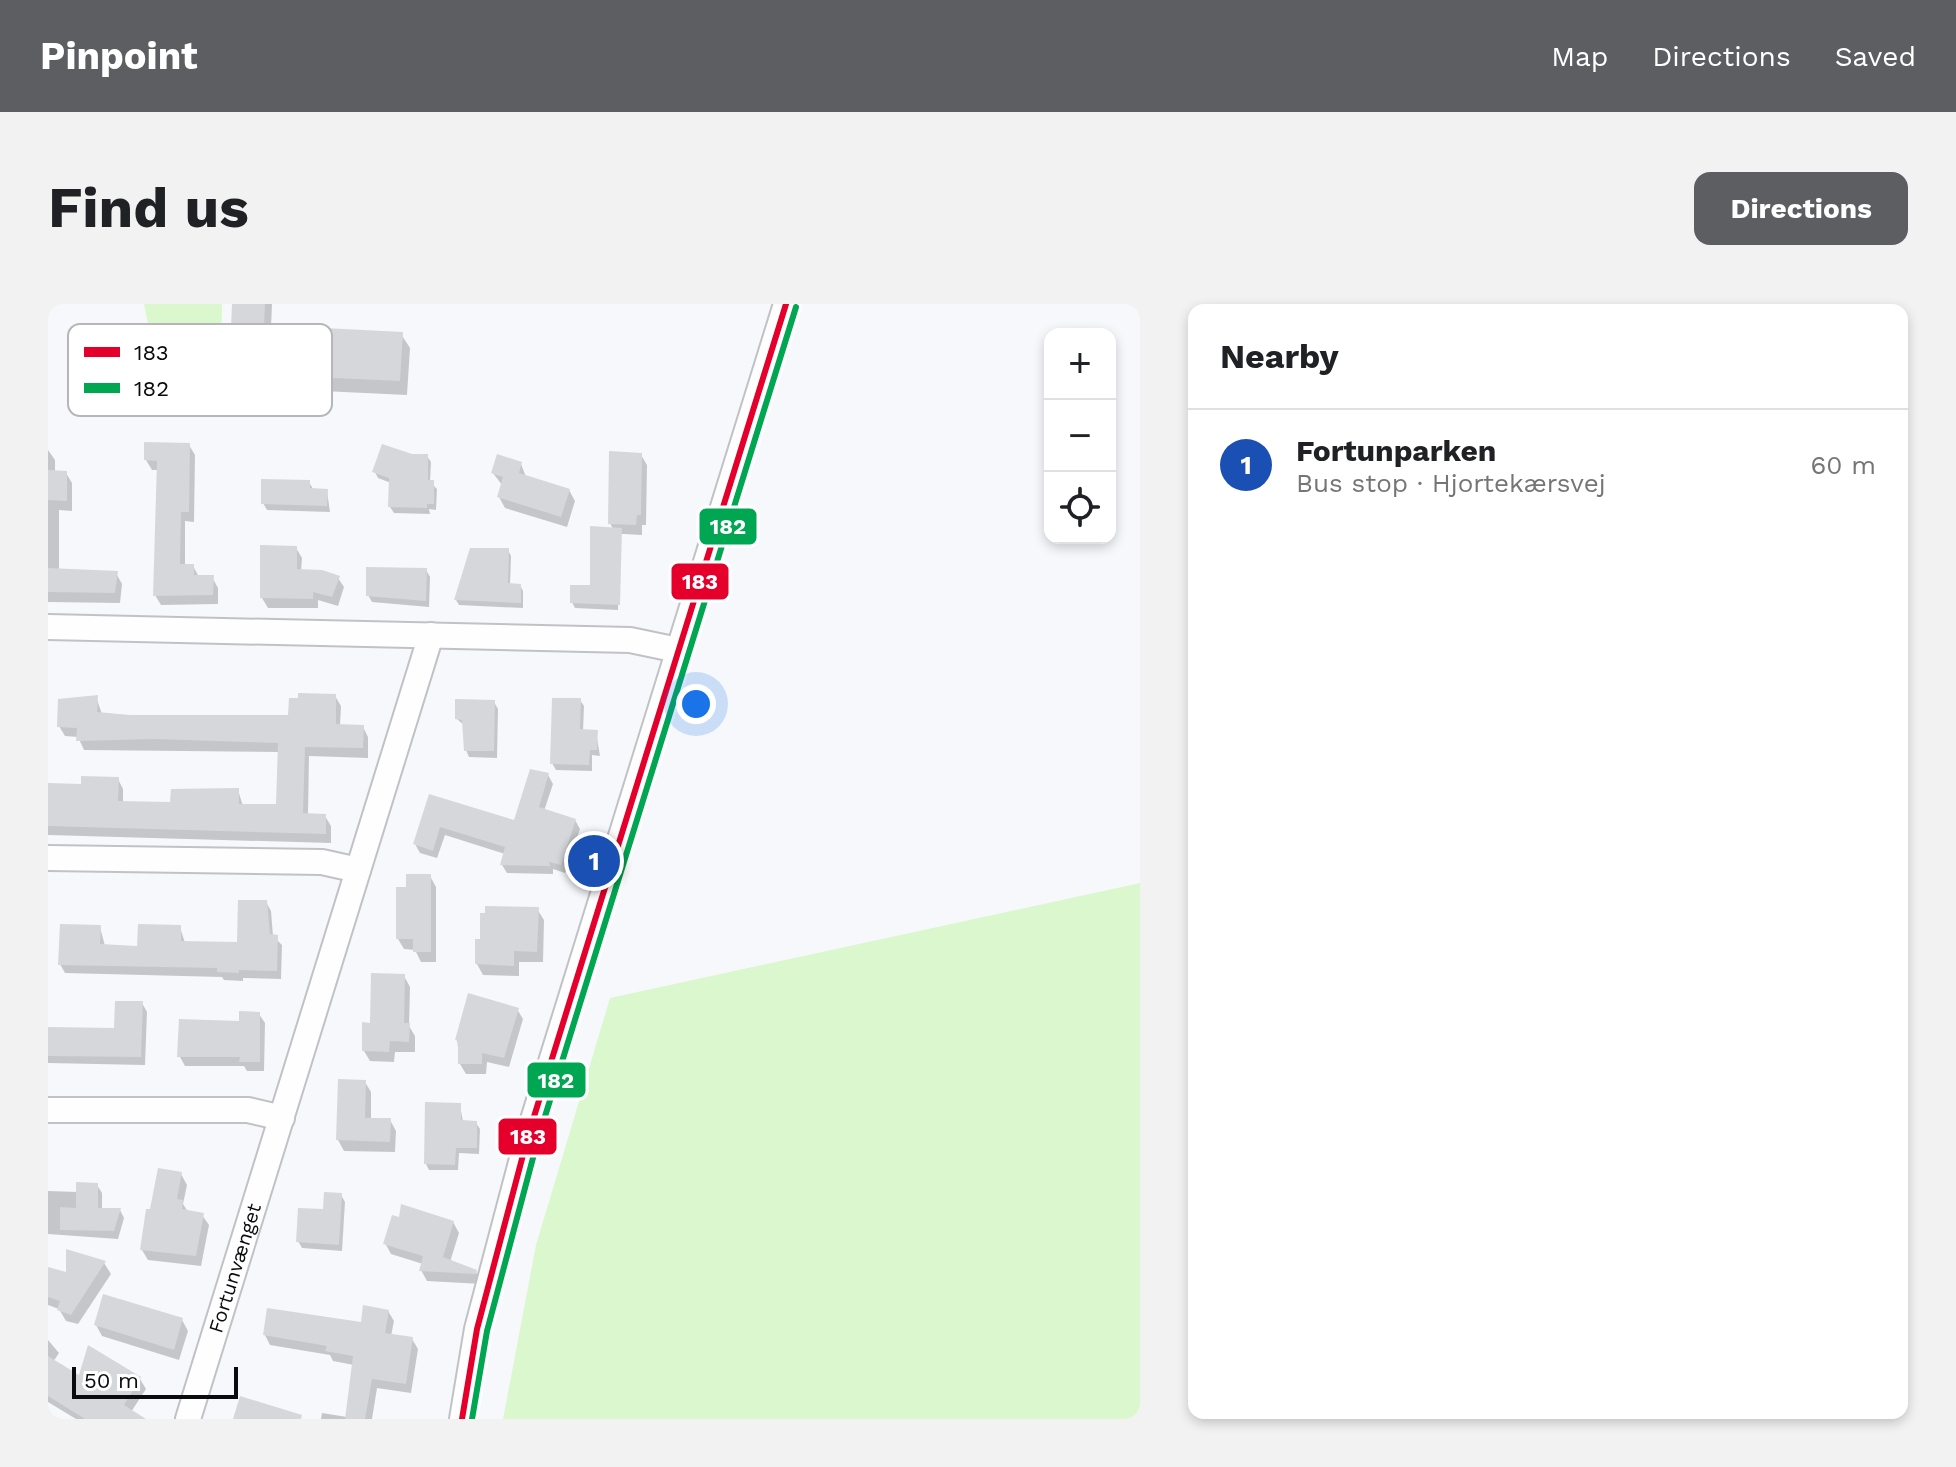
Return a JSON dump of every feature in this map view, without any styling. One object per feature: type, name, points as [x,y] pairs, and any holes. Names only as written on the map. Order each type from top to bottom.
[{"type":"street","points":[[462,1419],[477,1329],[505,1213],[786,304]]},
{"type":"street","points":[[48,627],[630,640],[678,650]]},
{"type":"street","name":"Fortunvænget","points":[[188,1419],[431,635]]},
{"type":"street","points":[[48,858],[322,862],[358,870]]},
{"type":"street","points":[[48,1110],[248,1110],[282,1118]]},
{"type":"green space","points":[[144,304],[222,304],[222,324],[148,324]]},
{"type":"green space","points":[[1140,883],[1140,1419],[503,1419],[536,1245],[610,998]]},
{"type":"building","points":[[232,304],[265,304],[264,324],[231,324]]},
{"type":"building","points":[[332,328],[403,332],[400,381],[332,378]]},
{"type":"building","points":[[144,442],[190,443],[189,512],[181,512],[180,564],[194,564],[194,575],[214,575],[213,595],[153,596],[157,461],[144,460]]},
{"type":"building","points":[[382,444],[412,454],[428,454],[428,480],[434,480],[434,504],[427,504],[427,508],[388,507],[389,478],[372,472]]},
{"type":"building","points":[[609,451],[642,453],[641,515],[637,515],[636,525],[608,524]]},
{"type":"building","points":[[497,454],[522,462],[519,473],[570,489],[561,517],[497,497],[503,477],[491,473]]},
{"type":"building","points":[[48,470],[67,471],[67,501],[48,500]]},
{"type":"building","points":[[261,479],[310,480],[310,488],[328,489],[327,506],[261,504]]},
{"type":"building","points":[[590,526],[622,528],[620,605],[570,603],[570,585],[590,585]]},
{"type":"building","points":[[260,545],[297,546],[297,569],[322,570],[340,576],[332,597],[313,592],[313,599],[260,598]]},
{"type":"building","points":[[470,548],[509,548],[508,583],[521,584],[521,603],[454,600]]},
{"type":"building","points":[[366,567],[427,568],[426,601],[366,596]]},
{"type":"building","points":[[48,568],[118,571],[115,593],[48,592]]},
{"type":"building","points":[[298,693],[336,694],[336,724],[364,725],[363,748],[305,747],[303,813],[326,814],[326,834],[48,826],[48,783],[81,784],[81,776],[119,777],[118,801],[170,802],[171,789],[239,788],[239,804],[276,804],[278,743],[153,739],[76,741],[77,728],[57,727],[58,699],[98,695],[97,712],[130,715],[288,715],[289,698],[298,698]]},
{"type":"building","points":[[552,698],[581,698],[580,729],[598,730],[597,750],[590,750],[589,765],[550,764]]},
{"type":"building","points":[[455,699],[495,700],[494,751],[464,751],[462,720],[455,719]]},
{"type":"building","points":[[530,769],[549,773],[539,807],[576,819],[561,865],[549,862],[550,866],[500,865],[505,847],[440,827],[433,851],[413,844],[429,794],[514,820]]},
{"type":"building","points":[[406,874],[431,874],[431,952],[413,952],[413,939],[396,939],[396,887],[406,887]]},
{"type":"building","points":[[238,900],[267,900],[270,934],[278,935],[277,971],[239,970],[239,973],[217,972],[217,968],[58,965],[60,924],[101,925],[100,944],[137,946],[138,924],[181,925],[181,941],[237,942]]},
{"type":"building","points":[[485,906],[539,907],[537,952],[514,951],[514,966],[475,964],[475,939],[480,939],[480,913],[485,913]]},
{"type":"building","points":[[371,973],[405,974],[404,1023],[410,1023],[409,1042],[390,1041],[389,1052],[362,1051],[362,1022],[370,1023]]},
{"type":"building","points":[[468,993],[519,1008],[504,1058],[482,1053],[482,1064],[458,1064],[458,1041],[455,1040]]},
{"type":"building","points":[[115,1001],[143,1001],[141,1057],[48,1056],[48,1027],[114,1028]]},
{"type":"building","points":[[239,1011],[260,1012],[260,1062],[239,1062],[240,1057],[177,1057],[179,1019],[239,1021]]},
{"type":"building","points":[[338,1079],[366,1080],[365,1118],[391,1118],[390,1142],[336,1140]]},
{"type":"building","points":[[425,1102],[461,1103],[461,1120],[477,1121],[477,1148],[456,1148],[455,1165],[424,1164]]},
{"type":"building","points":[[158,1168],[182,1172],[177,1199],[183,1200],[182,1209],[204,1213],[196,1256],[140,1250],[146,1209],[150,1209]]},
{"type":"building","points":[[76,1182],[98,1183],[98,1208],[121,1208],[114,1231],[60,1230],[60,1207],[76,1208]]},
{"type":"building","points":[[324,1192],[342,1193],[339,1245],[296,1242],[298,1208],[323,1209]]},
{"type":"building","points":[[401,1204],[454,1221],[443,1257],[477,1270],[476,1274],[419,1271],[423,1256],[383,1244],[392,1215],[399,1217]]},
{"type":"building","points":[[66,1249],[106,1261],[71,1315],[57,1310],[60,1301],[48,1297],[48,1267],[66,1272]]},
{"type":"building","points":[[103,1294],[183,1318],[174,1350],[94,1325]]},
{"type":"building","points":[[363,1305],[389,1310],[385,1333],[413,1337],[406,1384],[372,1379],[365,1419],[345,1419],[353,1356],[325,1351],[327,1346],[263,1335],[267,1308],[361,1322]]},
{"type":"building","points":[[88,1345],[141,1377],[124,1405],[146,1419],[85,1419],[48,1396],[48,1356],[79,1375]]},
{"type":"building","points":[[240,1396],[302,1415],[301,1419],[233,1419]]},
{"type":"transit line","name":"183","points":[[462,1419],[477,1329],[528,1136],[786,304]]},
{"type":"transit line","name":"182","points":[[472,1419],[487,1331],[538,1139],[796,307]]},
{"type":"place","name":"Fortunparken","points":[[594,861]]}]
